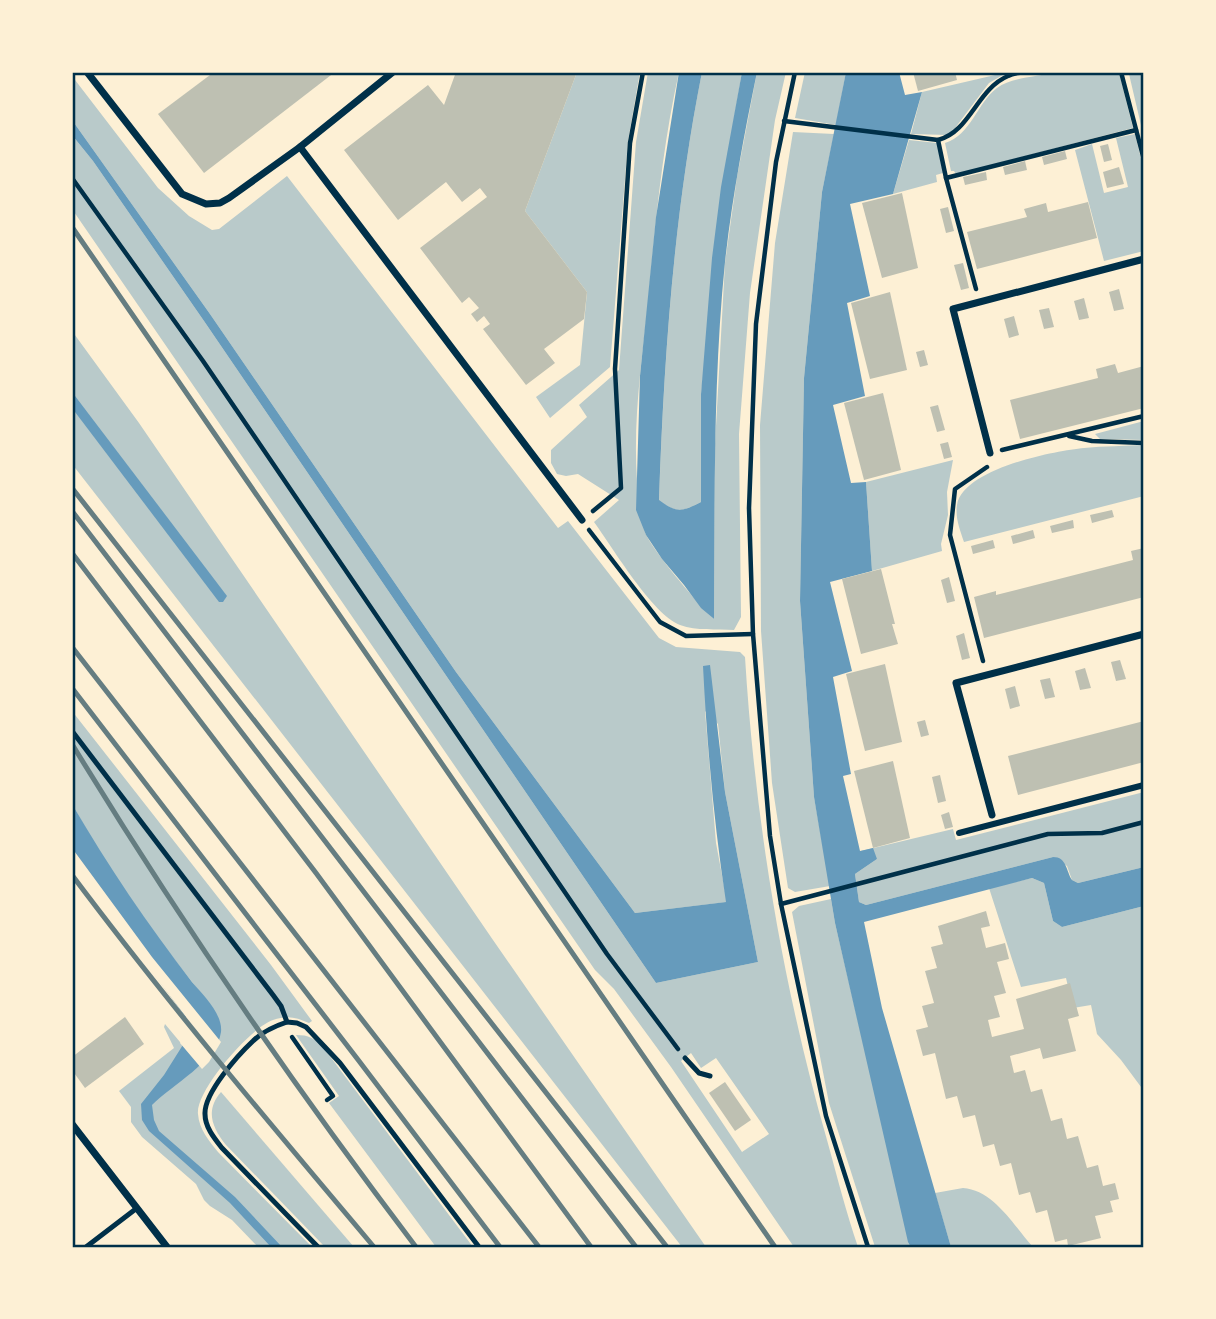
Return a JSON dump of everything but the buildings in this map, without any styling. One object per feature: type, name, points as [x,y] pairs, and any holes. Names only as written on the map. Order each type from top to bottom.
[{"type":"street","points":[[87,72],[182,194],[206,204],[220,203],[300,147],[393,72]]},
{"type":"street","points":[[300,147],[582,520]]},
{"type":"street","points":[[990,453],[953,309],[1144,259]]},
{"type":"street","points":[[992,815],[956,683],[1144,634]]},
{"type":"street","points":[[959,833],[1144,785]]},
{"type":"street","points":[[72,1124],[167,1247]]},
{"type":"lane","points":[[72,732],[273,995],[287,1022]]},
{"type":"lane","points":[[318,1247],[222,1148],[212,1135],[205,1114],[206,1103],[212,1093],[254,1040],[274,1026],[287,1022],[306,1027],[325,1045],[480,1247]]},
{"type":"lane","points":[[685,1058],[699,1073],[710,1076]]},
{"type":"lane","points":[[86,1247],[137,1208]]},
{"type":"path","points":[[643,72],[631,143],[615,369],[621,488],[582,520],[660,622],[686,636],[753,634]]},
{"type":"path","points":[[795,72],[776,162],[756,324],[750,508],[753,634],[770,836],[781,904],[826,1116],[868,1247]]},
{"type":"path","points":[[784,121],[938,140],[951,137],[988,90],[1007,76],[1024,72]]},
{"type":"path","points":[[1121,72],[1144,160]]},
{"type":"path","points":[[947,178],[1136,130]]},
{"type":"path","points":[[938,140],[979,301]]},
{"type":"path","points":[[72,177],[203,361],[607,954],[685,1058]]},
{"type":"path","points":[[986,675],[950,535],[955,489],[987,466],[990,453],[1144,416]]},
{"type":"path","points":[[1065,435],[1092,441],[1144,443]]},
{"type":"path","points":[[781,904],[1048,834],[1102,833],[1144,822]]},
{"type":"path","points":[[294,1040],[333,1096],[327,1100]]},
{"type":"shaded area","points":[[577,72],[640,72],[628,141],[610,367],[550,418],[536,397],[580,365],[587,292],[525,211]]},
{"type":"shaded area","points":[[648,72],[679,72],[660,187],[639,389],[636,447],[640,504],[645,532],[656,550],[714,619],[715,444],[725,263],[737,177],[757,72],[786,72],[775,120],[750,293],[739,434],[741,617],[734,630],[686,627],[657,608],[594,522],[619,500],[578,474],[557,474],[551,463],[551,450],[587,417],[579,405],[619,370],[636,142]]},
{"type":"shaded area","points":[[702,72],[742,72],[732,131],[701,394],[701,502],[680,510],[670,508],[659,501],[664,393],[677,232]]},
{"type":"shaded area","points":[[805,72],[846,72],[836,125],[795,118]]},
{"type":"shaded area","points":[[1008,72],[989,83],[947,135],[911,134],[922,92]]},
{"type":"shaded area","points":[[1056,72],[1119,72],[1133,128],[956,174],[951,171],[945,143],[954,139],[968,126],[990,94],[1003,84]]},
{"type":"shaded area","points":[[1128,72],[1144,72],[1144,138],[1129,74]]},
{"type":"shaded area","points":[[72,76],[158,188],[189,216],[212,230],[219,229],[287,176],[558,528],[568,521],[659,638],[676,647],[740,652],[745,657],[763,840],[784,961],[811,1081],[858,1247],[794,1247],[671,1067],[614,989],[595,970],[72,209],[72,135],[204,321],[656,983],[758,962],[725,792],[718,724],[705,711],[716,843],[727,902],[635,913],[456,672],[210,314],[72,120]],"holes":[[[691,1053],[701,1068],[716,1058],[769,1134],[742,1152],[681,1061]]]},
{"type":"shaded area","points":[[793,132],[834,134],[822,192],[804,378],[800,601],[814,797],[830,886],[795,892],[788,888],[772,783],[761,631],[760,425],[775,243]]},
{"type":"shaded area","points":[[1135,134],[1144,171],[1144,251],[1104,261],[1075,150],[1092,144],[1104,193],[1128,187],[1116,138]]},
{"type":"shaded area","points":[[909,140],[937,143],[943,173],[936,175],[937,182],[893,194]]},
{"type":"shaded area","points":[[72,331],[139,423],[706,1247],[682,1247],[72,464]]},
{"type":"shaded area","points":[[1144,421],[1144,440],[1100,439],[1095,434]]},
{"type":"shaded area","points":[[1144,445],[1144,496],[964,542],[957,519],[957,505],[963,492],[975,481],[1011,464],[1032,458],[1070,450]]},
{"type":"shaded area","points":[[953,460],[947,492],[948,515],[941,544],[942,551],[872,571],[866,482]]},
{"type":"shaded area","points":[[72,711],[312,1021],[309,1023],[291,1017],[278,1018],[263,1025],[239,1047],[215,1076],[199,1104],[198,1114],[202,1130],[218,1152],[312,1247],[258,1247],[232,1220],[210,1206],[196,1184],[142,1137],[131,1122],[131,1107],[119,1091],[174,1048],[165,1024],[200,1066],[207,1001],[160,941],[104,860],[72,804]]},
{"type":"shaded area","points":[[1144,792],[1144,867],[1078,883],[1072,880],[1067,866],[1053,857],[866,905],[859,902],[855,874],[877,859],[861,851],[953,829],[956,840]]},
{"type":"shaded area","points":[[1032,878],[1044,883],[1053,921],[1062,927],[1144,906],[1144,1091],[1097,1034],[1091,1005],[1073,1008],[1066,978],[1021,987],[989,888]]},
{"type":"shaded area","points":[[831,899],[911,1247],[875,1247],[829,1103],[792,912],[799,906]]},
{"type":"shaded area","points":[[296,1035],[311,1038],[323,1047],[473,1247],[436,1247],[329,1103],[339,1096]]},
{"type":"shaded area","points":[[221,1092],[354,1247],[325,1247],[226,1145],[212,1119],[213,1105]]},
{"type":"shaded area","points":[[963,1188],[974,1190],[994,1202],[1033,1247],[951,1247],[935,1193]]},
{"type":"water","points":[[679,72],[702,72],[677,231],[664,392],[659,500],[679,510],[701,502],[701,394],[712,258],[721,187],[742,72],[757,72],[731,214],[721,306],[715,440],[714,619],[701,608],[662,559],[646,535],[636,510],[640,376],[656,217]]},
{"type":"water","points":[[846,72],[899,72],[905,95],[922,92],[893,194],[850,204],[870,296],[847,303],[865,396],[833,405],[851,483],[866,482],[872,571],[830,582],[852,671],[833,677],[851,774],[843,776],[860,851],[873,848],[877,859],[855,874],[859,902],[866,905],[1053,857],[1064,862],[1072,880],[1078,883],[1144,867],[1144,906],[1062,927],[1053,921],[1044,883],[1032,878],[864,922],[882,1008],[951,1247],[911,1247],[908,1242],[835,923],[814,797],[800,601],[804,378],[822,192]]},
{"type":"water","points":[[72,120],[210,314],[456,672],[635,913],[726,902],[715,814],[703,666],[710,665],[725,792],[758,962],[656,983],[204,321],[72,135]]},
{"type":"water","points":[[72,392],[227,596],[223,602],[219,602],[72,408]]},
{"type":"water","points":[[72,804],[129,895],[211,1005],[221,1025],[218,1043],[203,1063],[152,1105],[159,1131],[235,1197],[282,1247],[271,1247],[230,1203],[149,1131],[142,1120],[141,1104],[164,1075],[191,1032],[192,1026],[72,861]]},
{"type":"pier","points":[[72,848],[152,957],[221,1042],[202,1069],[180,1043],[188,1031],[186,1017],[72,867]]},
{"type":"railway","points":[[72,227],[775,1247]]},
{"type":"railway","points":[[72,488],[667,1247]]},
{"type":"railway","points":[[72,511],[636,1247]]},
{"type":"railway","points":[[72,553],[316,873],[591,1247]]},
{"type":"railway","points":[[72,647],[539,1247]]},
{"type":"railway","points":[[72,688],[500,1247]]},
{"type":"railway","points":[[72,744],[153,873],[238,1000],[325,1125],[416,1247]]},
{"type":"railway","points":[[72,875],[183,1017],[374,1247]]}]
